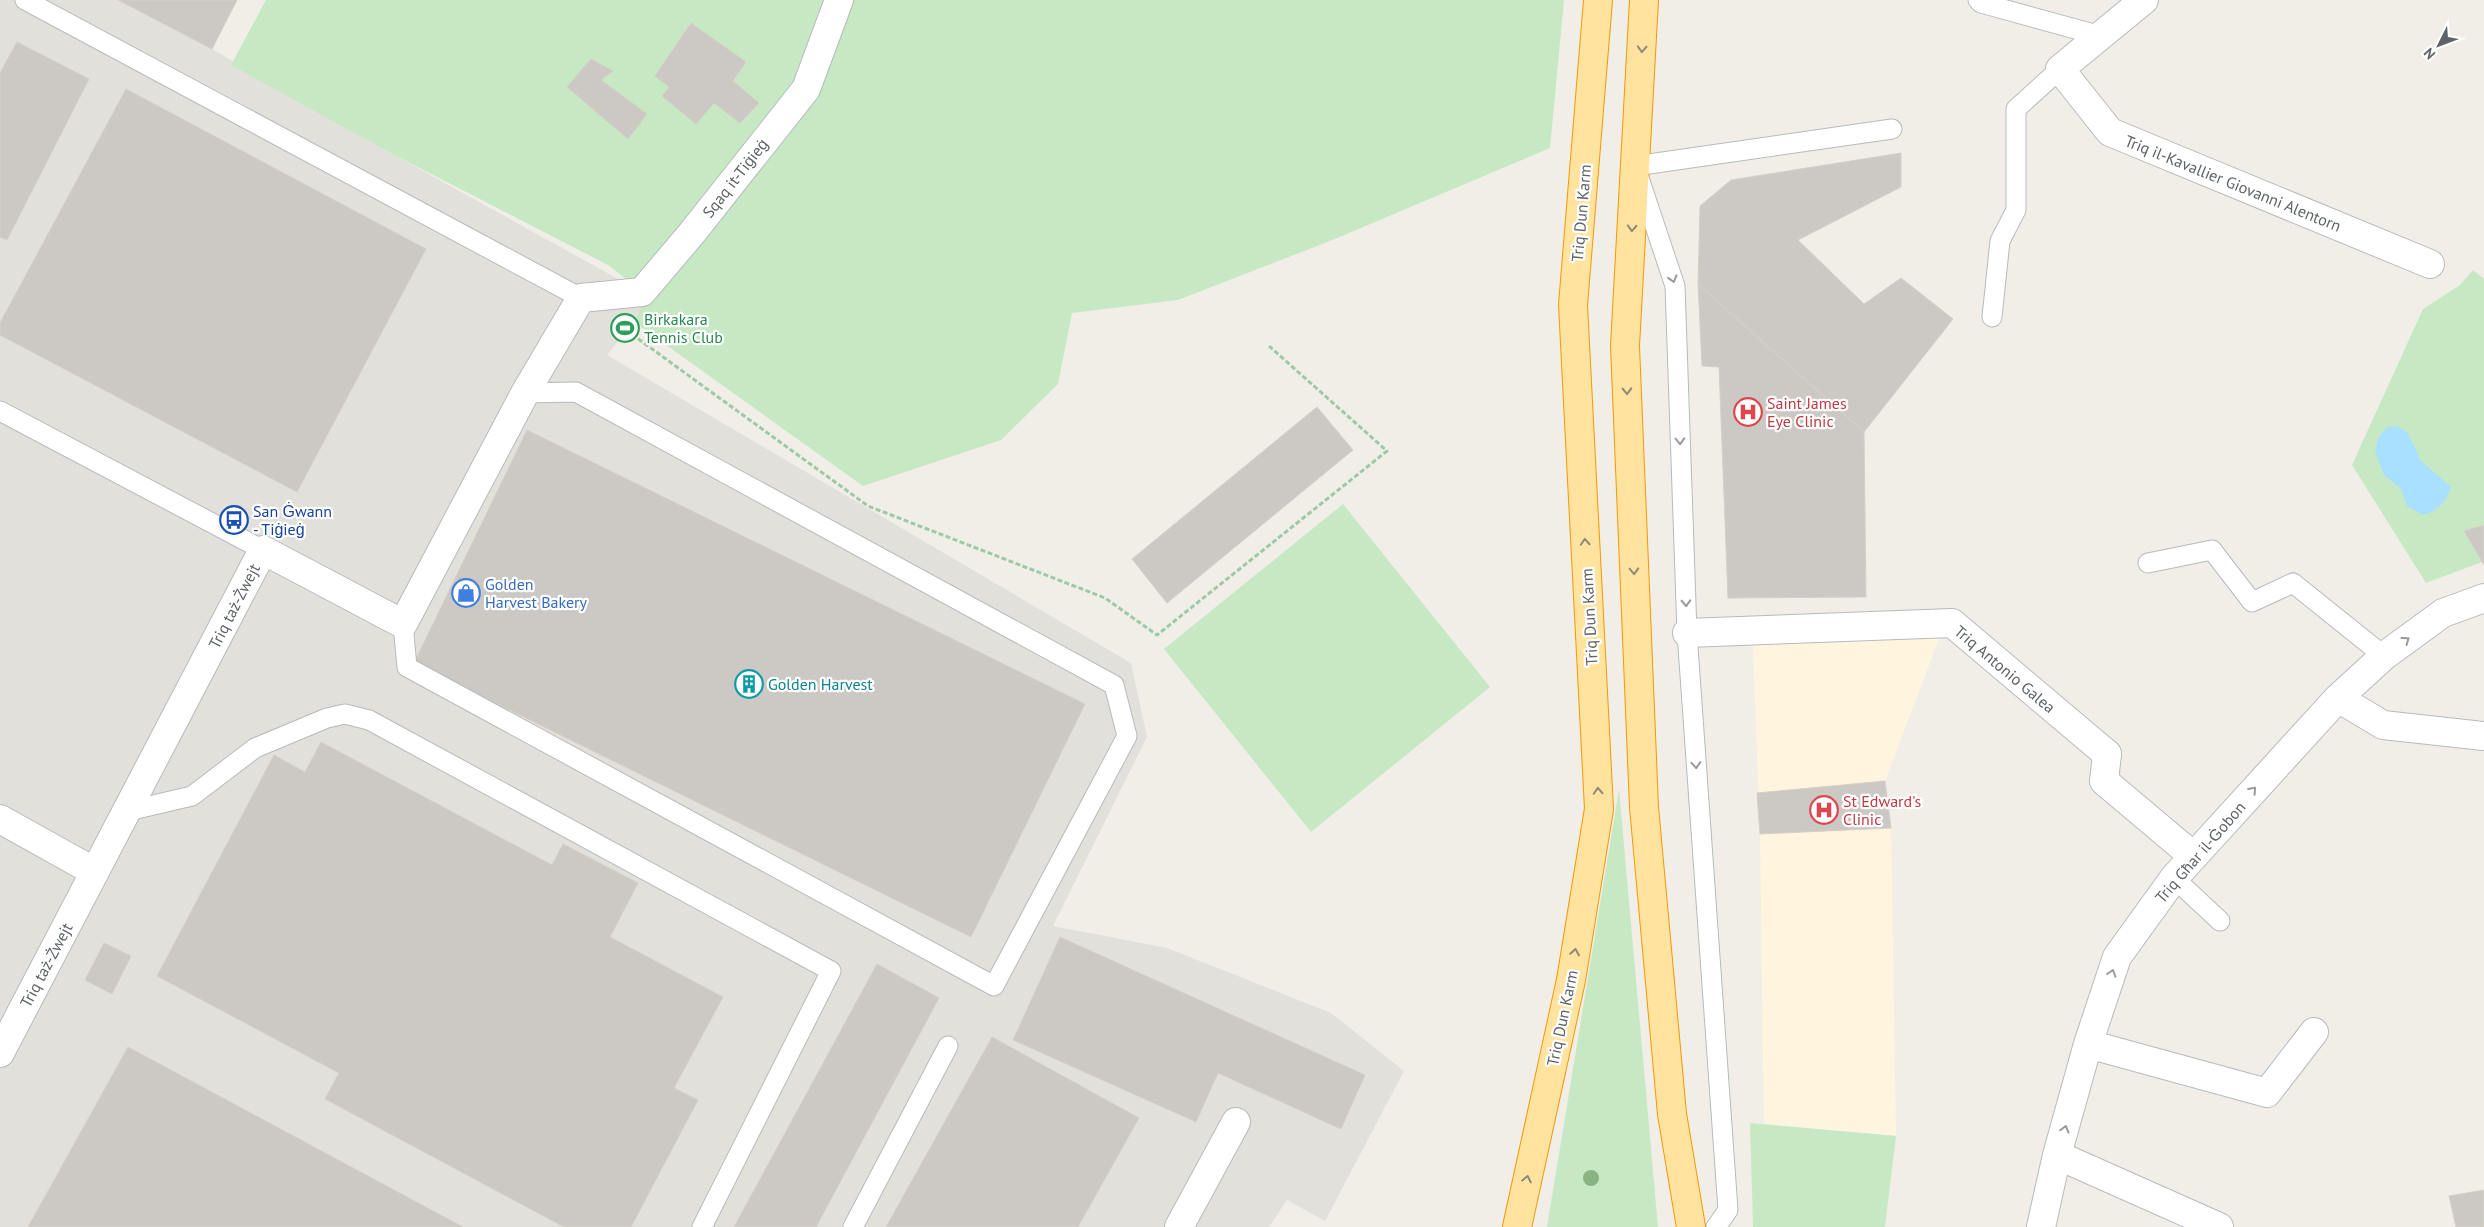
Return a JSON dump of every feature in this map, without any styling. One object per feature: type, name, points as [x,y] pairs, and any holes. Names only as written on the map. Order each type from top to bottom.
[{"type":"highway","name":"Triq Dun Karm","points":[[1517,1227],[1571,980],[1599,809],[1574,305],[1598,0]]},
{"type":"highway","points":[[1644,0],[1625,346],[1644,807],[1672,1114],[1690,1227]]},
{"type":"street","name":"Sqaq it-Tiġieġ","points":[[581,298],[642,292],[692,233],[806,89],[838,0]]},
{"type":"street","points":[[2060,69],[2144,0]]},
{"type":"street","name":"Triq il-Kavallier Giovanni Alentorn","points":[[2060,69],[2110,132],[2430,264]]},
{"type":"street","points":[[403,624],[525,393],[581,298]]},
{"type":"street","name":"Triq taż-Żwejt","points":[[0,1053],[264,550],[403,624]]},
{"type":"street","name":"Triq Għar il-Ġobon","points":[[2041,1227],[2057,1155],[2088,1044],[2117,957],[2174,878],[2338,698],[2384,656],[2443,613],[2484,598]]},
{"type":"street","name":"Triq Antonio Galea","points":[[1687,633],[1952,623],[2107,754],[2104,781],[2193,856]]},
{"type":"street","points":[[2338,698],[2383,725],[2484,736]]},
{"type":"street","points":[[0,820],[95,872]]},
{"type":"street","points":[[2088,1044],[2266,1093],[2314,1032]]},
{"type":"street","points":[[1179,1227],[1236,1122]]},
{"type":"street","points":[[2057,1155],[2219,1227]]},
{"type":"lane","points":[[25,0],[581,298]]},
{"type":"lane","points":[[1978,0],[1981,3],[2101,36]]},
{"type":"lane","points":[[1992,317],[2000,241],[2016,210],[2016,109],[2060,69]]},
{"type":"lane","points":[[1716,1227],[1730,1219],[1687,633],[1675,286],[1635,166],[1892,129]]},
{"type":"lane","points":[[403,624],[406,667],[994,986],[1127,736],[1114,685],[576,392],[525,393]]},
{"type":"lane","points":[[0,411],[264,550]]},
{"type":"lane","points":[[2148,563],[2212,550],[2252,602],[2293,583],[2384,656]]},
{"type":"lane","points":[[128,811],[192,796],[255,748],[327,718],[345,714],[377,725],[831,971],[702,1227]]},
{"type":"lane","points":[[2174,878],[2220,920]]},
{"type":"lane","points":[[853,1227],[948,1046]]},
{"type":"path","points":[[581,298],[868,506],[1105,598],[1157,635],[1387,451],[1270,346]]},
{"type":"shaded area","points":[[0,0],[237,0],[212,49],[398,157],[647,295],[634,322],[607,355],[1131,663],[1147,737],[1053,926],[1167,948],[1331,1013],[1404,1071],[1325,1221],[1287,1200],[1269,1227],[0,1227]]},
{"type":"shaded area","points":[[1940,636],[1885,781],[1891,828],[1896,1136],[1764,1124],[1760,834],[1753,644]]},
{"type":"green space","points":[[266,0],[1564,0],[1550,148],[1330,241],[1178,300],[1072,313],[1058,384],[1001,440],[863,486],[634,322],[647,295],[608,265],[398,157],[231,65]]},
{"type":"green space","points":[[2473,270],[2484,279],[2484,525],[2464,531],[2482,562],[2426,583],[2352,465],[2423,309],[2460,285]]},
{"type":"green space","points":[[1343,504],[1490,687],[1311,832],[1164,649]]},
{"type":"green space","points":[[1619,789],[1658,1227],[1547,1227]]},
{"type":"green space","points":[[1750,1123],[1896,1136],[1885,1227],[1753,1227]]},
{"type":"water","points":[[2397,426],[2408,433],[2421,461],[2451,487],[2441,505],[2423,515],[2407,506],[2401,489],[2384,475],[2375,452],[2378,438],[2387,427]]},
{"type":"building","points":[[118,0],[237,0],[212,49]]},
{"type":"building","points":[[691,23],[746,62],[733,81],[759,103],[740,123],[714,103],[696,124],[662,96],[669,87],[655,76]]},
{"type":"building","points":[[17,42],[89,79],[7,240],[0,237],[0,73]]},
{"type":"building","points":[[591,59],[613,71],[601,80],[647,114],[628,139],[567,87]]},
{"type":"building","points":[[126,89],[426,249],[297,492],[0,335],[0,323]]},
{"type":"building","points":[[1901,153],[1901,187],[1798,240],[1864,304],[1901,278],[1953,319],[1864,432],[1698,284],[1700,206],[1731,180]]},
{"type":"building","points":[[1698,284],[1864,432],[1866,597],[1728,598],[1719,367],[1702,366]]},
{"type":"building","points":[[1317,407],[1353,450],[1167,603],[1132,559]]},
{"type":"building","name":"Golden Harvest","points":[[527,430],[1085,704],[971,937],[414,663]]},
{"type":"building","points":[[2484,525],[2484,565],[2464,531]]},
{"type":"building","points":[[321,742],[552,865],[563,844],[638,883],[610,937],[723,997],[674,1088],[698,1100],[631,1227],[564,1227],[325,1099],[339,1073],[157,976],[274,755],[305,772]]},
{"type":"building","name":"St Edward's Clinic","points":[[1885,781],[1891,828],[1760,834],[1757,793]]},
{"type":"building","points":[[1060,937],[1365,1075],[1341,1129],[1218,1073],[1196,1122],[1013,1040]]},
{"type":"building","points":[[104,943],[131,956],[112,994],[85,980]]},
{"type":"building","points":[[877,964],[939,998],[816,1227],[734,1227]]},
{"type":"building","points":[[992,1037],[1139,1118],[1078,1227],[886,1227]]},
{"type":"building","points":[[128,1047],[463,1227],[28,1227]]},
{"type":"building","points":[[2484,1190],[2484,1227],[2456,1227],[2449,1196]]},
{"type":"place","name":"Birkakara Tennis Club","points":[[625,328]]},
{"type":"place","name":"Saint James Eye Clinic","points":[[1748,412]]},
{"type":"place","name":"San Ġwann - Tiġieġ","points":[[234,520]]},
{"type":"place","name":"Golden Harvest Bakery","points":[[466,593]]},
{"type":"place","name":"Golden Harvest","points":[[749,684]]},
{"type":"place","name":"St Edward's Clinic","points":[[1824,810]]}]
